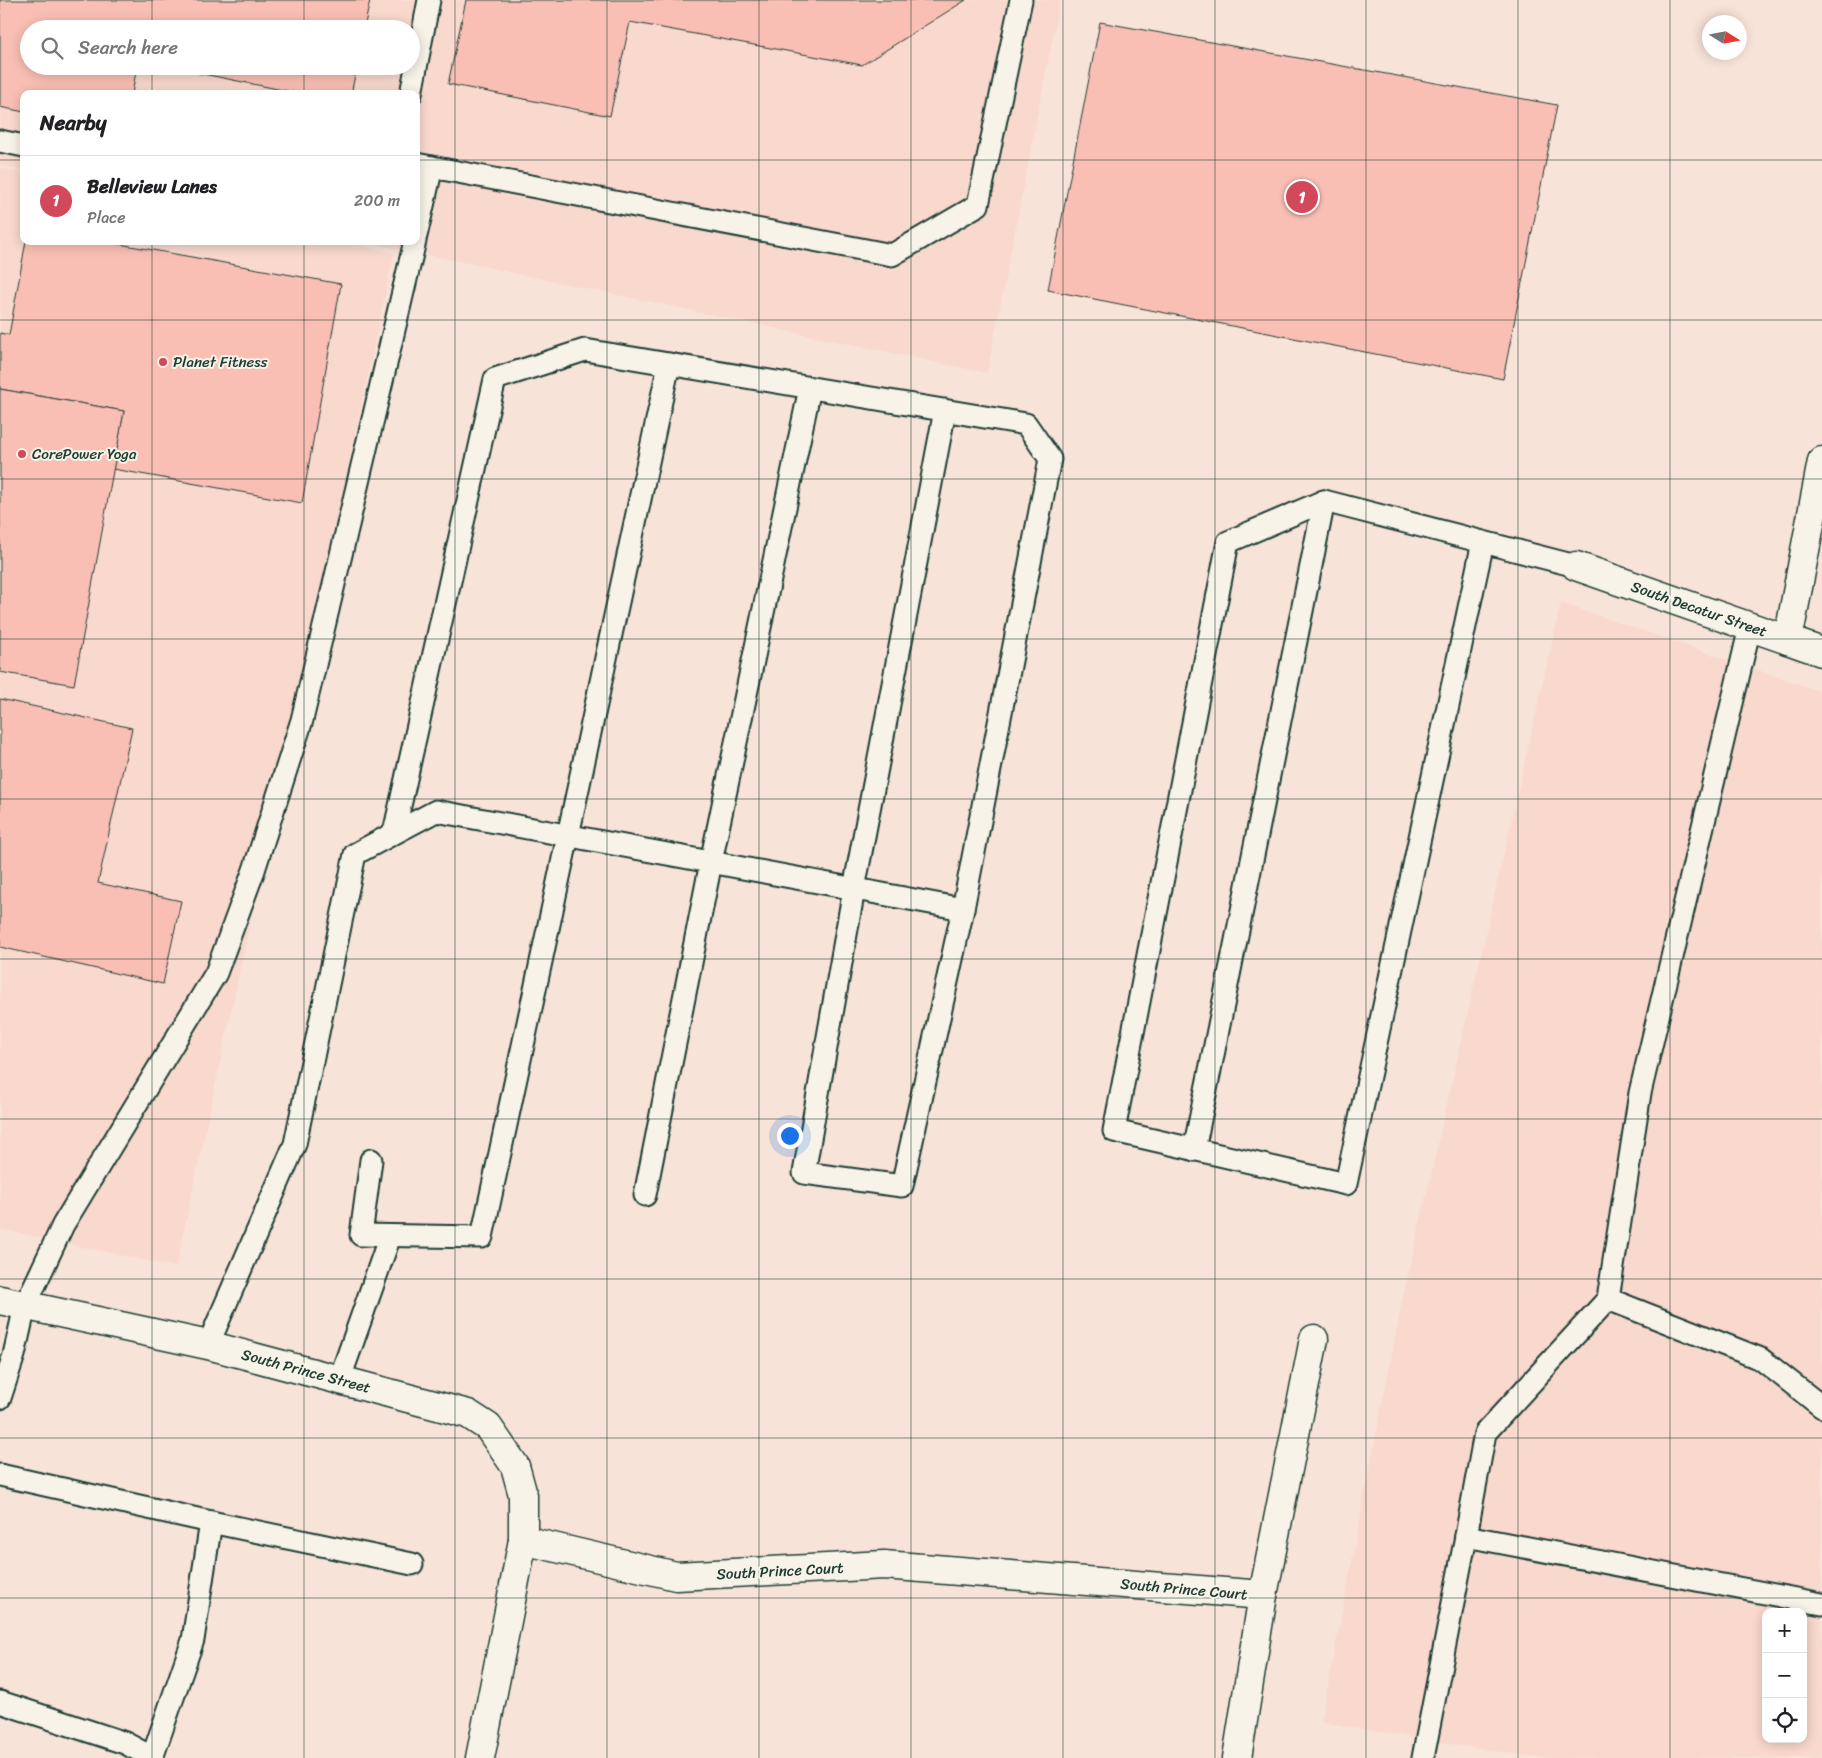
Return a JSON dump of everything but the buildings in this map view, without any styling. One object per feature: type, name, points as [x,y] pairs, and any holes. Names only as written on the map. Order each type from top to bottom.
[{"type":"street","points":[[1788,640],[1822,461]]},
{"type":"street","name":"South Decatur Street","points":[[1576,566],[1822,652]]},
{"type":"street","name":"South Prince Street","points":[[12,1303],[208,1345],[468,1414],[488,1427],[515,1466],[523,1495],[524,1540]]},
{"type":"street","name":"South Prince Court","points":[[1237,1758],[1263,1595],[1314,1340]]},
{"type":"street","points":[[480,1758],[524,1540]]},
{"type":"street","name":"South Prince Court","points":[[524,1540],[676,1576],[884,1565],[1263,1595]]},
{"type":"lane","points":[[420,47],[429,0]]},
{"type":"lane","points":[[420,201],[424,166],[892,255],[978,205],[1021,0]]},
{"type":"lane","points":[[412,90],[415,75]]},
{"type":"lane","points":[[0,141],[20,145]]},
{"type":"lane","points":[[0,1398],[14,1356],[12,1303],[63,1225],[216,973],[254,870],[302,720],[414,245]]},
{"type":"lane","points":[[394,833],[495,379],[585,350],[945,410],[1026,424],[1050,459],[963,909],[902,1186],[804,1173],[854,889],[945,410]]},
{"type":"lane","points":[[371,1160],[362,1235],[482,1237],[669,364]]},
{"type":"lane","points":[[645,1195],[711,862],[810,388]]},
{"type":"lane","points":[[1194,1150],[1324,501]]},
{"type":"lane","points":[[1483,542],[1346,1184],[1114,1131],[1228,542],[1324,501],[1483,542],[1576,566]]},
{"type":"lane","points":[[1423,1758],[1485,1433],[1608,1298],[1640,1092],[1750,627]]},
{"type":"lane","points":[[208,1345],[295,1144],[355,854],[436,811],[963,909]]},
{"type":"lane","points":[[339,1381],[390,1236]]},
{"type":"lane","points":[[1608,1298],[1761,1359],[1822,1407]]},
{"type":"lane","points":[[0,1475],[412,1564]]},
{"type":"lane","points":[[0,1702],[125,1743],[152,1758],[193,1640],[211,1522]]},
{"type":"lane","points":[[1466,1536],[1822,1604]]},
{"type":"shaded area","points":[[0,0],[1060,0],[987,373],[382,245],[420,245],[420,90],[20,90],[20,169],[0,165]]},
{"type":"shaded area","points":[[0,168],[20,172],[20,245],[357,245],[394,253],[176,1267],[0,1229]]},
{"type":"shaded area","points":[[1561,603],[1822,692],[1822,1758],[1538,1758],[1321,1722],[1402,1302]]},
{"type":"place","name":"Belleview Lanes","points":[[1302,197]]},
{"type":"place","name":"Planet Fitness","points":[[163,362]]},
{"type":"place","name":"CorePower Yoga","points":[[22,454]]}]
